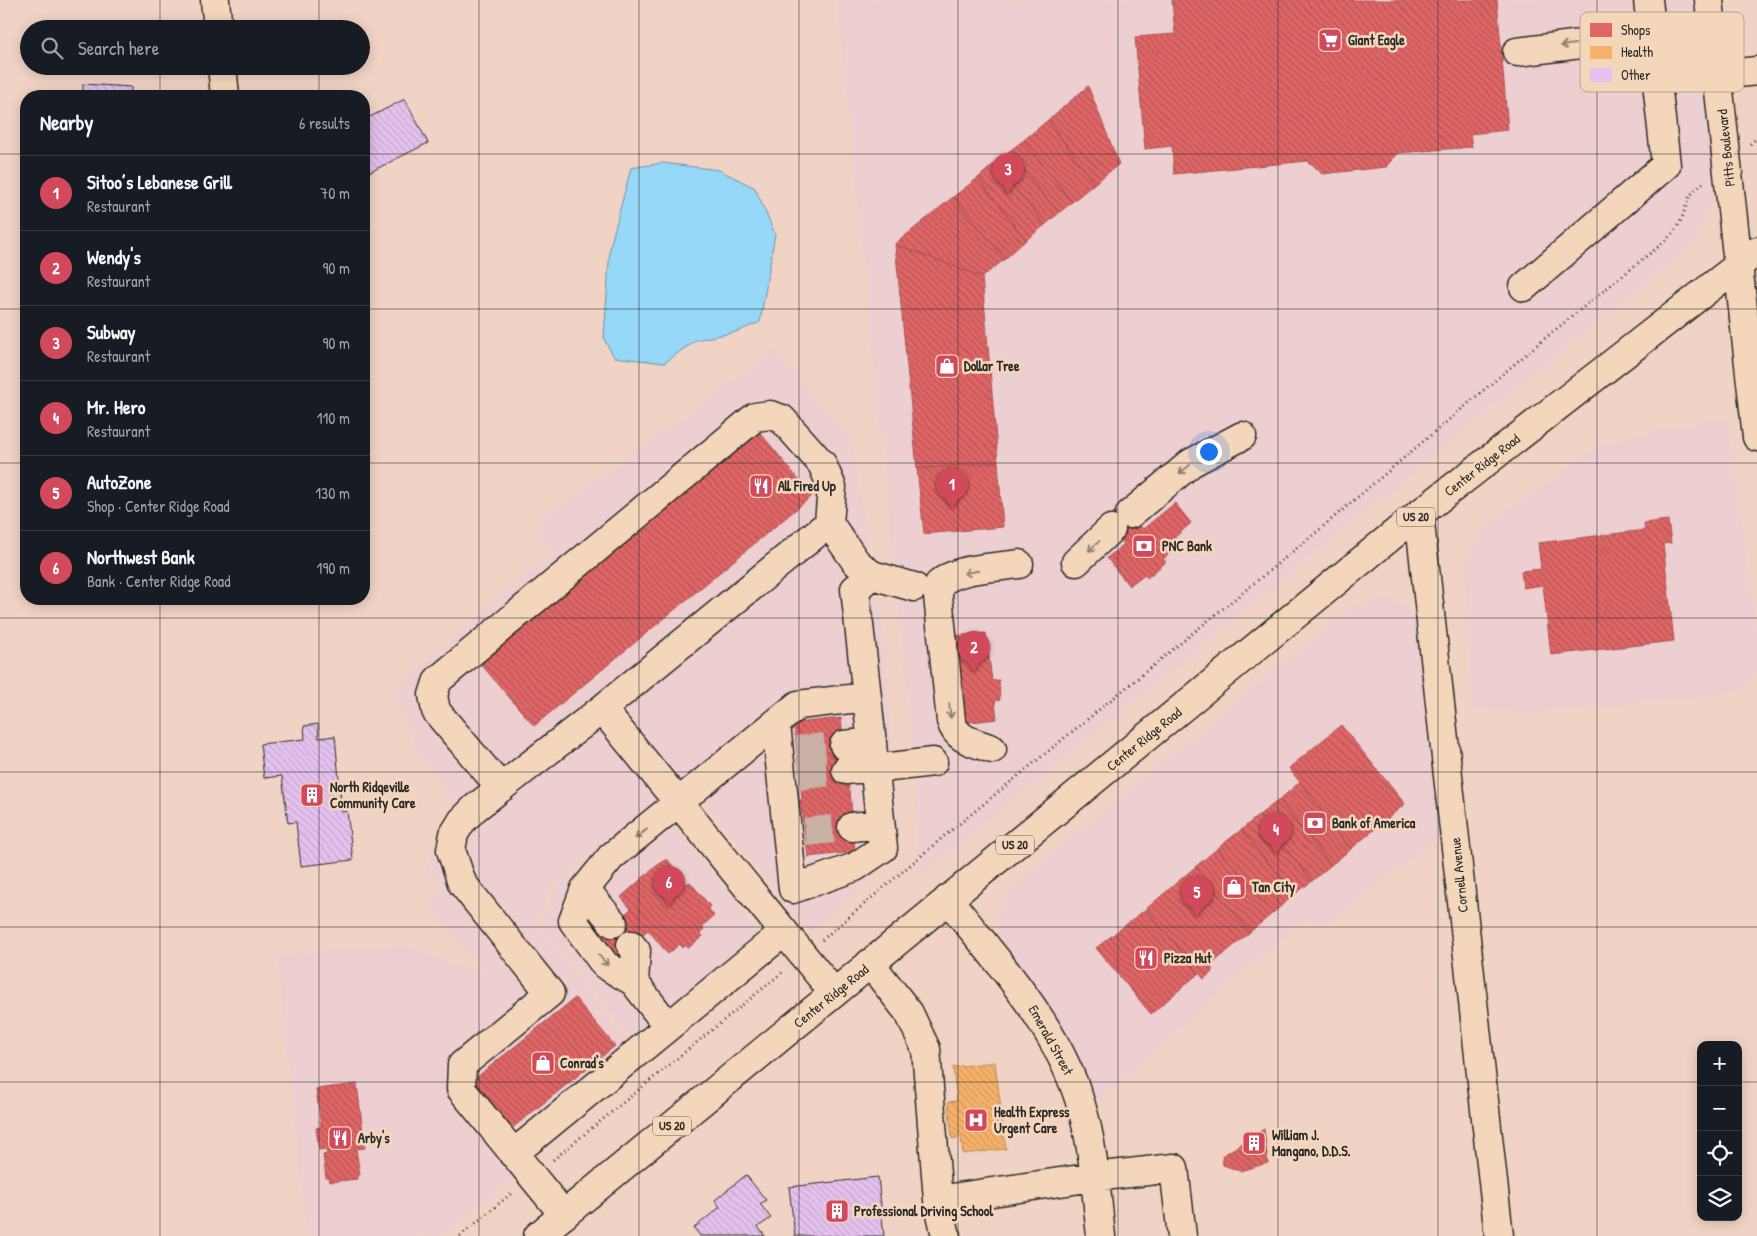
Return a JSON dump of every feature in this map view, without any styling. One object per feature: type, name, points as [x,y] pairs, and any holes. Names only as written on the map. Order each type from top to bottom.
[{"type":"street","points":[[215,0],[217,20]]},
{"type":"street","points":[[1517,52],[1580,44]]},
{"type":"street","points":[[1744,72],[1757,71]]},
{"type":"street","points":[[223,75],[224,90]]},
{"type":"street","points":[[1524,287],[1666,165],[1658,92]]},
{"type":"street","name":"Pitts Boulevard","points":[[1720,92],[1728,162],[1748,258],[1757,437]]},
{"type":"street","name":"Center Ridge Road","points":[[538,1236],[1419,514],[1748,258]]},
{"type":"street","points":[[501,788],[436,711],[433,695],[438,680],[755,417],[770,415],[782,419],[822,464],[832,487],[829,523],[856,562],[872,575],[914,587]]},
{"type":"street","points":[[1076,562],[1121,521],[1191,463],[1242,436]]},
{"type":"street","name":"Cornell Avenue","points":[[1419,514],[1499,1236]]},
{"type":"street","points":[[564,1215],[461,1088],[462,1066],[550,993],[462,883],[451,850],[454,834],[462,821],[501,788],[602,709],[829,523]]},
{"type":"street","points":[[992,749],[962,738],[954,732],[951,721],[938,596],[939,584],[947,577],[1019,564]]},
{"type":"street","points":[[793,889],[855,867],[883,848],[855,589],[872,575]]},
{"type":"street","points":[[668,1025],[634,982],[605,965],[573,922],[584,889],[611,857],[679,804],[798,705],[867,697]]},
{"type":"street","points":[[602,709],[834,993]]},
{"type":"street","points":[[513,1154],[668,1025],[776,922],[793,889],[796,833],[789,764],[776,724]]},
{"type":"street","points":[[845,758],[933,762]]},
{"type":"street","points":[[852,827],[880,824]]},
{"type":"street","points":[[584,889],[613,923]]},
{"type":"street","name":"Emerald Street","points":[[948,900],[1032,1005],[1061,1054],[1082,1106],[1094,1177],[1101,1236]]},
{"type":"street","points":[[631,945],[636,951],[634,982]]},
{"type":"street","points":[[870,963],[908,1013],[926,1048],[938,1200],[946,1236]]},
{"type":"street","points":[[938,1200],[1094,1177],[1174,1168],[1182,1236]]},
{"type":"path","points":[[460,1236],[803,955],[942,838],[1320,530],[1446,420],[1658,247],[1674,232],[1681,220],[1689,194],[1728,162]]},
{"type":"shaded area","points":[[837,0],[1698,0],[1699,12],[1580,12],[1580,92],[1707,92],[1715,175],[1712,203],[1696,238],[1688,247],[920,876],[911,726]]},
{"type":"shaded area","points":[[774,351],[851,441],[884,634],[899,852],[810,933],[686,779],[652,804],[551,886],[536,924],[643,1063],[486,1201],[441,1236],[307,1236],[277,955],[405,945],[489,979],[429,905],[444,891],[426,870],[453,798],[421,757],[393,690],[552,552],[535,525]]},
{"type":"shaded area","points":[[1727,417],[1757,638],[1757,673],[1738,692],[1533,713],[1473,710],[1465,564],[1490,523],[1604,443]]},
{"type":"shaded area","points":[[1385,599],[1403,604],[1410,610],[1421,634],[1445,832],[1331,921],[1313,924],[1306,916],[1097,1101],[1076,1053],[1054,1016],[1012,960],[1003,943],[999,931],[998,916],[1007,894],[1040,863],[1337,620],[1355,607]]},
{"type":"shaded area","points":[[658,806],[723,885],[773,954],[646,1057],[540,925],[559,882]]},
{"type":"water","points":[[662,163],[719,170],[755,188],[775,234],[760,322],[736,332],[696,340],[664,363],[614,357],[604,339],[610,247],[631,168]]},
{"type":"building: Shops","points":[[1172,0],[1497,0],[1508,130],[1470,134],[1472,147],[1398,153],[1386,167],[1322,174],[1312,164],[1309,164],[1308,161],[1174,174],[1172,146],[1145,149],[1135,37],[1175,34]]},
{"type":"building: Shops","points":[[1088,86],[1119,164],[1094,184],[1048,120]]},
{"type":"building: Shops","points":[[1048,120],[1094,184],[1072,202],[1024,140]]},
{"type":"building: Shops","points":[[1024,140],[1072,202],[1059,213],[1008,152]]},
{"type":"building: Shops","points":[[1008,152],[1059,213],[1045,225],[995,163]]},
{"type":"building: Shops","points":[[995,163],[1045,225],[1026,240],[978,178]]},
{"type":"building: Shops","points":[[978,178],[1026,240],[1005,259],[953,197]]},
{"type":"building: Shops","points":[[953,197],[1005,259],[982,277],[895,244]]},
{"type":"building: Shops","points":[[895,244],[982,277],[998,462],[917,469]]},
{"type":"building: Shops","points":[[758,430],[812,496],[534,726],[479,662]]},
{"type":"building: Shops","points":[[998,462],[1003,527],[924,534],[917,469]]},
{"type":"building: Shops","points":[[1175,503],[1191,523],[1173,539],[1179,546],[1163,559],[1166,562],[1147,578],[1145,574],[1129,586],[1107,558],[1124,544],[1104,520],[1123,505],[1143,529]]},
{"type":"building: Shops","points":[[1668,520],[1671,543],[1663,544],[1674,641],[1551,655],[1543,585],[1523,588],[1521,571],[1541,569],[1538,543],[1645,530],[1644,523]]},
{"type":"building: Shops","points":[[986,633],[992,681],[999,680],[1000,700],[995,701],[997,719],[962,723],[953,636]]},
{"type":"building: Shops","points":[[841,718],[855,852],[808,857],[800,800],[802,799],[794,723]]},
{"type":"building: Shops","points":[[1341,725],[1405,804],[1351,849],[1289,768]]},
{"type":"building: Shops","points":[[1300,782],[1351,849],[1331,865],[1279,800]]},
{"type":"building: Shops","points":[[1279,800],[1331,865],[1312,881],[1259,815]]},
{"type":"building: Shops","points":[[1259,815],[1312,881],[1295,894],[1241,830]]},
{"type":"building: Shops","points":[[1241,830],[1295,894],[1273,913],[1218,848]]},
{"type":"building: Shops","points":[[1218,848],[1273,913],[1250,932],[1195,867]]},
{"type":"building: Shops","points":[[667,859],[687,884],[690,882],[710,906],[708,908],[714,916],[702,926],[704,930],[700,933],[703,936],[688,948],[686,945],[683,948],[680,944],[668,954],[648,930],[618,955],[600,934],[631,909],[621,897]]},
{"type":"building: Shops","points":[[1195,867],[1250,932],[1212,964],[1212,972],[1204,979],[1146,909]]},
{"type":"building: Shops","points":[[1146,909],[1199,973],[1151,1014],[1096,948]]},
{"type":"building: Shops","name":"Conrad's","points":[[575,998],[615,1046],[511,1129],[472,1081]]},
{"type":"building: Shops","name":"Arby's","points":[[357,1084],[365,1148],[356,1149],[360,1175],[357,1175],[357,1179],[330,1182],[329,1178],[326,1178],[323,1155],[327,1154],[326,1149],[319,1150],[316,1128],[321,1127],[316,1089]]},
{"type":"building: Shops","name":"William J. Mangano, D.D.S.","points":[[1264,1129],[1268,1163],[1240,1171],[1223,1165],[1222,1156]]},
{"type":"building: Health","name":"Health Express Urgent Care","points":[[995,1062],[1006,1149],[963,1154],[961,1137],[952,1139],[948,1102],[957,1101],[953,1067]]},
{"type":"building: Other","points":[[83,84],[131,87],[131,90],[83,90]]},
{"type":"building: Other","points":[[405,99],[428,143],[370,172],[370,117]]},
{"type":"building: Other","name":"North Ridgeville Community Care","points":[[318,724],[319,738],[335,736],[342,812],[347,811],[353,860],[301,866],[296,822],[288,823],[282,776],[264,778],[260,744],[305,739],[304,726]]},
{"type":"building: Other","points":[[746,1175],[766,1200],[760,1204],[771,1218],[758,1227],[765,1236],[700,1236],[694,1228],[720,1207],[715,1200]]},
{"type":"building: Other","name":"Professional Driving School","points":[[878,1177],[884,1236],[795,1236],[789,1187]]},
{"type":"tunnel","points":[[797,750],[844,745]]},
{"type":"tunnel","points":[[799,776],[846,770]]},
{"type":"tunnel","points":[[805,832],[852,827]]},
{"type":"place","name":"Giant Eagle","points":[[1330,40]]},
{"type":"place","name":"Subway","points":[[1008,194]]},
{"type":"place","name":"Dollar Tree","points":[[947,366]]},
{"type":"place","name":"All Fired Up","points":[[761,486]]},
{"type":"place","name":"Sitoo’s Lebanese Grill","points":[[952,509]]},
{"type":"place","name":"PNC Bank","points":[[1144,546]]},
{"type":"place","name":"Wendy's","points":[[974,672]]},
{"type":"place","name":"North Ridgeville Community Care","points":[[312,795]]},
{"type":"place","name":"Bank of America","points":[[1315,823]]},
{"type":"place","name":"Mr. Hero","points":[[1276,854]]},
{"type":"place","name":"Tan City","points":[[1234,887]]},
{"type":"place","name":"Northwest Bank","points":[[669,907]]},
{"type":"place","name":"AutoZone","points":[[1197,917]]},
{"type":"place","name":"Pizza Hut","points":[[1146,958]]},
{"type":"place","name":"Conrad's","points":[[543,1063]]},
{"type":"place","name":"Health Express Urgent Care","points":[[976,1120]]},
{"type":"place","name":"Arby's","points":[[340,1138]]},
{"type":"place","name":"William J. Mangano, D.D.S.","points":[[1254,1143]]},
{"type":"place","name":"Professional Driving School","points":[[837,1211]]}]
